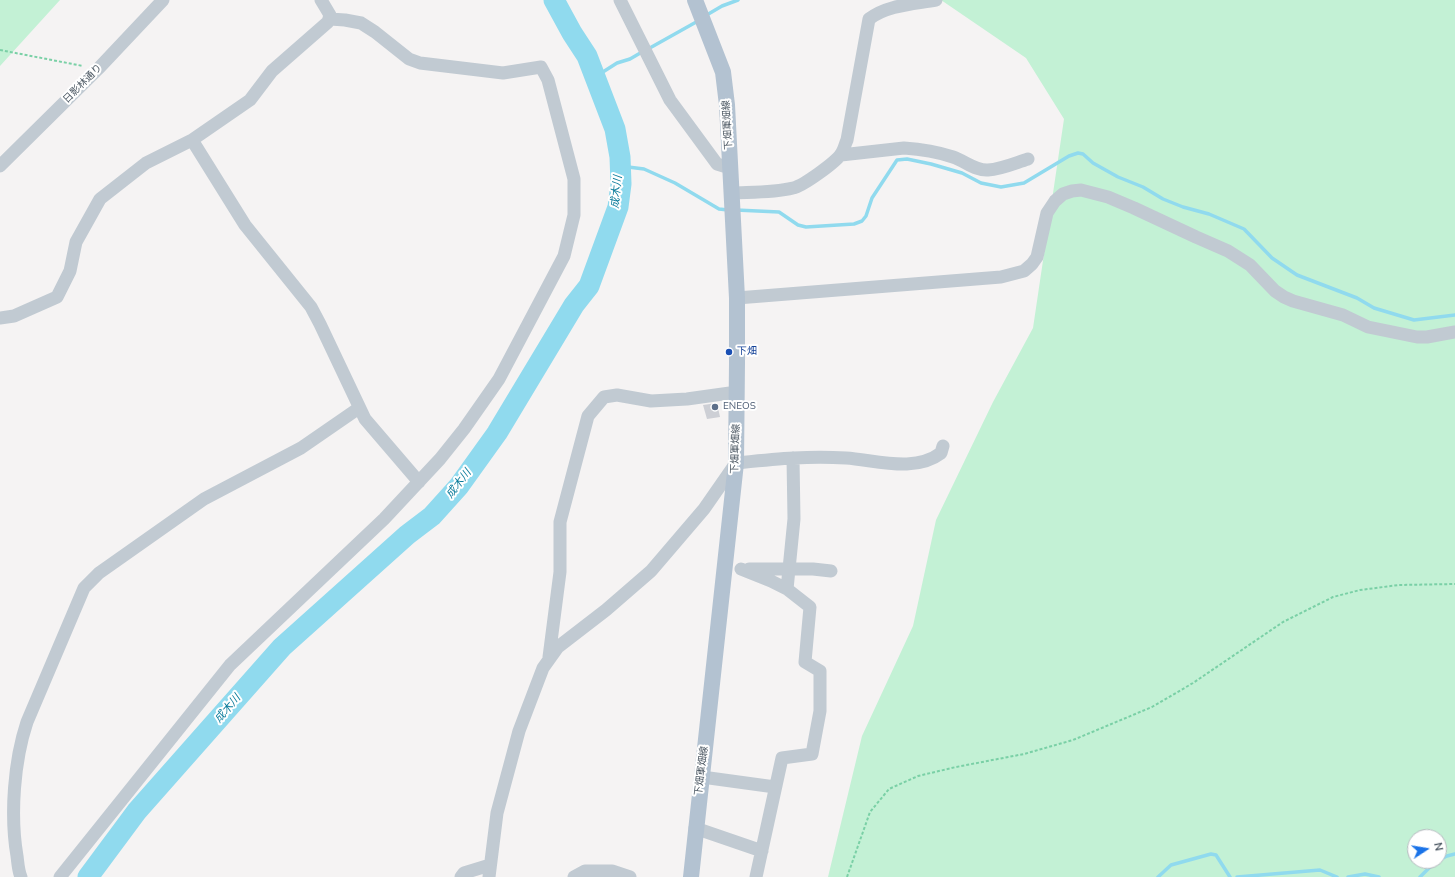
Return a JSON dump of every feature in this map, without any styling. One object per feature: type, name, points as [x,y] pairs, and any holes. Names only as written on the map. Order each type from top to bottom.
[{"type":"main road","name":"下畑軍畑線","points":[[691,877],[695,828],[733,569],[737,392],[737,298],[727,105],[723,72],[696,0]]},
{"type":"street","name":"日影林通り","points":[[0,166],[98,69],[163,0]]},
{"type":"street","points":[[321,0],[330,15],[330,19]]},
{"type":"street","points":[[620,0],[670,100],[717,164],[730,168]]},
{"type":"street","points":[[731,193],[770,192],[795,188],[819,173],[841,155],[847,140],[869,19],[879,12],[936,0]]},
{"type":"street","points":[[0,318],[14,316],[57,297],[70,271],[76,242],[100,199],[146,163],[192,140],[250,100],[272,72],[330,19],[361,23],[409,59],[420,63],[503,73],[540,67],[548,80],[574,179],[574,215],[564,256],[502,373],[489,394],[452,445],[419,482],[384,519],[230,665],[60,877]]},
{"type":"street","points":[[192,140],[245,226],[311,308],[359,408],[373,429],[419,482]]},
{"type":"street","points":[[841,155],[904,148],[953,157],[978,168],[987,170],[1028,159]]},
{"type":"street","points":[[737,298],[1001,277],[1024,271],[1032,264],[1037,256],[1047,213],[1055,201],[1063,194],[1081,190],[1108,197],[1228,251],[1250,265],[1275,291],[1293,301],[1343,315],[1368,326],[1417,337],[1427,337],[1455,332]]},
{"type":"street","points":[[549,659],[560,572],[560,522],[588,416],[604,397],[617,395],[651,401],[687,399],[737,392]]},
{"type":"street","points":[[21,877],[13,830],[17,769],[21,744],[27,722],[84,588],[99,574],[204,499],[301,448],[359,408]]},
{"type":"street","points":[[461,877],[464,873],[489,871],[497,813],[519,731],[543,668],[558,647],[606,610],[651,572],[704,509],[736,463],[794,458],[846,458],[902,464],[922,462],[933,459],[941,453],[943,446]]},
{"type":"street","points":[[787,589],[794,519],[794,458]]},
{"type":"street","points":[[733,569],[813,569],[831,571]]},
{"type":"street","points":[[733,569],[771,581],[787,589],[810,607],[805,662],[820,671],[820,711],[812,754],[782,758],[756,877]]},
{"type":"street","points":[[702,777],[775,787]]},
{"type":"street","points":[[695,828],[762,851]]},
{"type":"street","points":[[574,877],[585,871],[612,871],[630,877]]},
{"type":"path","points":[[0,50],[98,69]]},
{"type":"path","points":[[847,877],[870,812],[890,789],[918,776],[1024,754],[1073,740],[1145,710],[1193,683],[1283,622],[1333,597],[1360,590],[1399,585],[1455,584]]},
{"type":"green space","points":[[0,0],[60,0],[0,66]]},
{"type":"green space","points":[[941,0],[1455,0],[1455,877],[828,877],[862,736],[913,626],[936,520],[993,402],[1033,328],[1064,119],[1026,58]]},
{"type":"building","points":[[717,403],[720,417],[707,419],[703,405]]},
{"type":"waterway","name":"成木川","points":[[88,877],[137,811],[282,647],[407,535],[432,516],[459,486],[497,433],[574,305],[589,286],[618,207],[621,184],[620,157],[615,129],[587,56],[572,33],[554,0]]},
{"type":"waterway","points":[[705,16],[722,6],[738,0]]},
{"type":"waterway","points":[[648,49],[698,21]]},
{"type":"waterway","points":[[595,77],[617,63],[630,59],[642,52]]},
{"type":"waterway","points":[[736,210],[779,212],[798,225],[806,227],[854,224],[862,221],[866,216],[872,198],[897,160],[907,159],[931,164],[962,173],[981,183],[1001,187],[1024,183],[1069,156],[1078,153],[1083,154],[1093,163],[1118,177],[1143,187],[1163,199],[1183,207],[1209,214],[1244,229],[1272,258],[1297,275],[1357,298],[1374,308],[1414,320],[1455,315]]},
{"type":"waterway","points":[[620,166],[644,169],[675,183],[719,209],[728,210]]},
{"type":"waterway","points":[[1158,877],[1171,865],[1211,854],[1216,855],[1230,877]]},
{"type":"waterway","points":[[1447,856],[1455,854]]},
{"type":"waterway","points":[[1420,877],[1428,869]]},
{"type":"waterway","points":[[1237,877],[1320,870],[1337,877]]},
{"type":"waterway","points":[[1348,877],[1365,874],[1379,877]]},
{"type":"place","name":"下畑","points":[[729,352]]},
{"type":"place","name":"ENEOS","points":[[715,407]]}]
